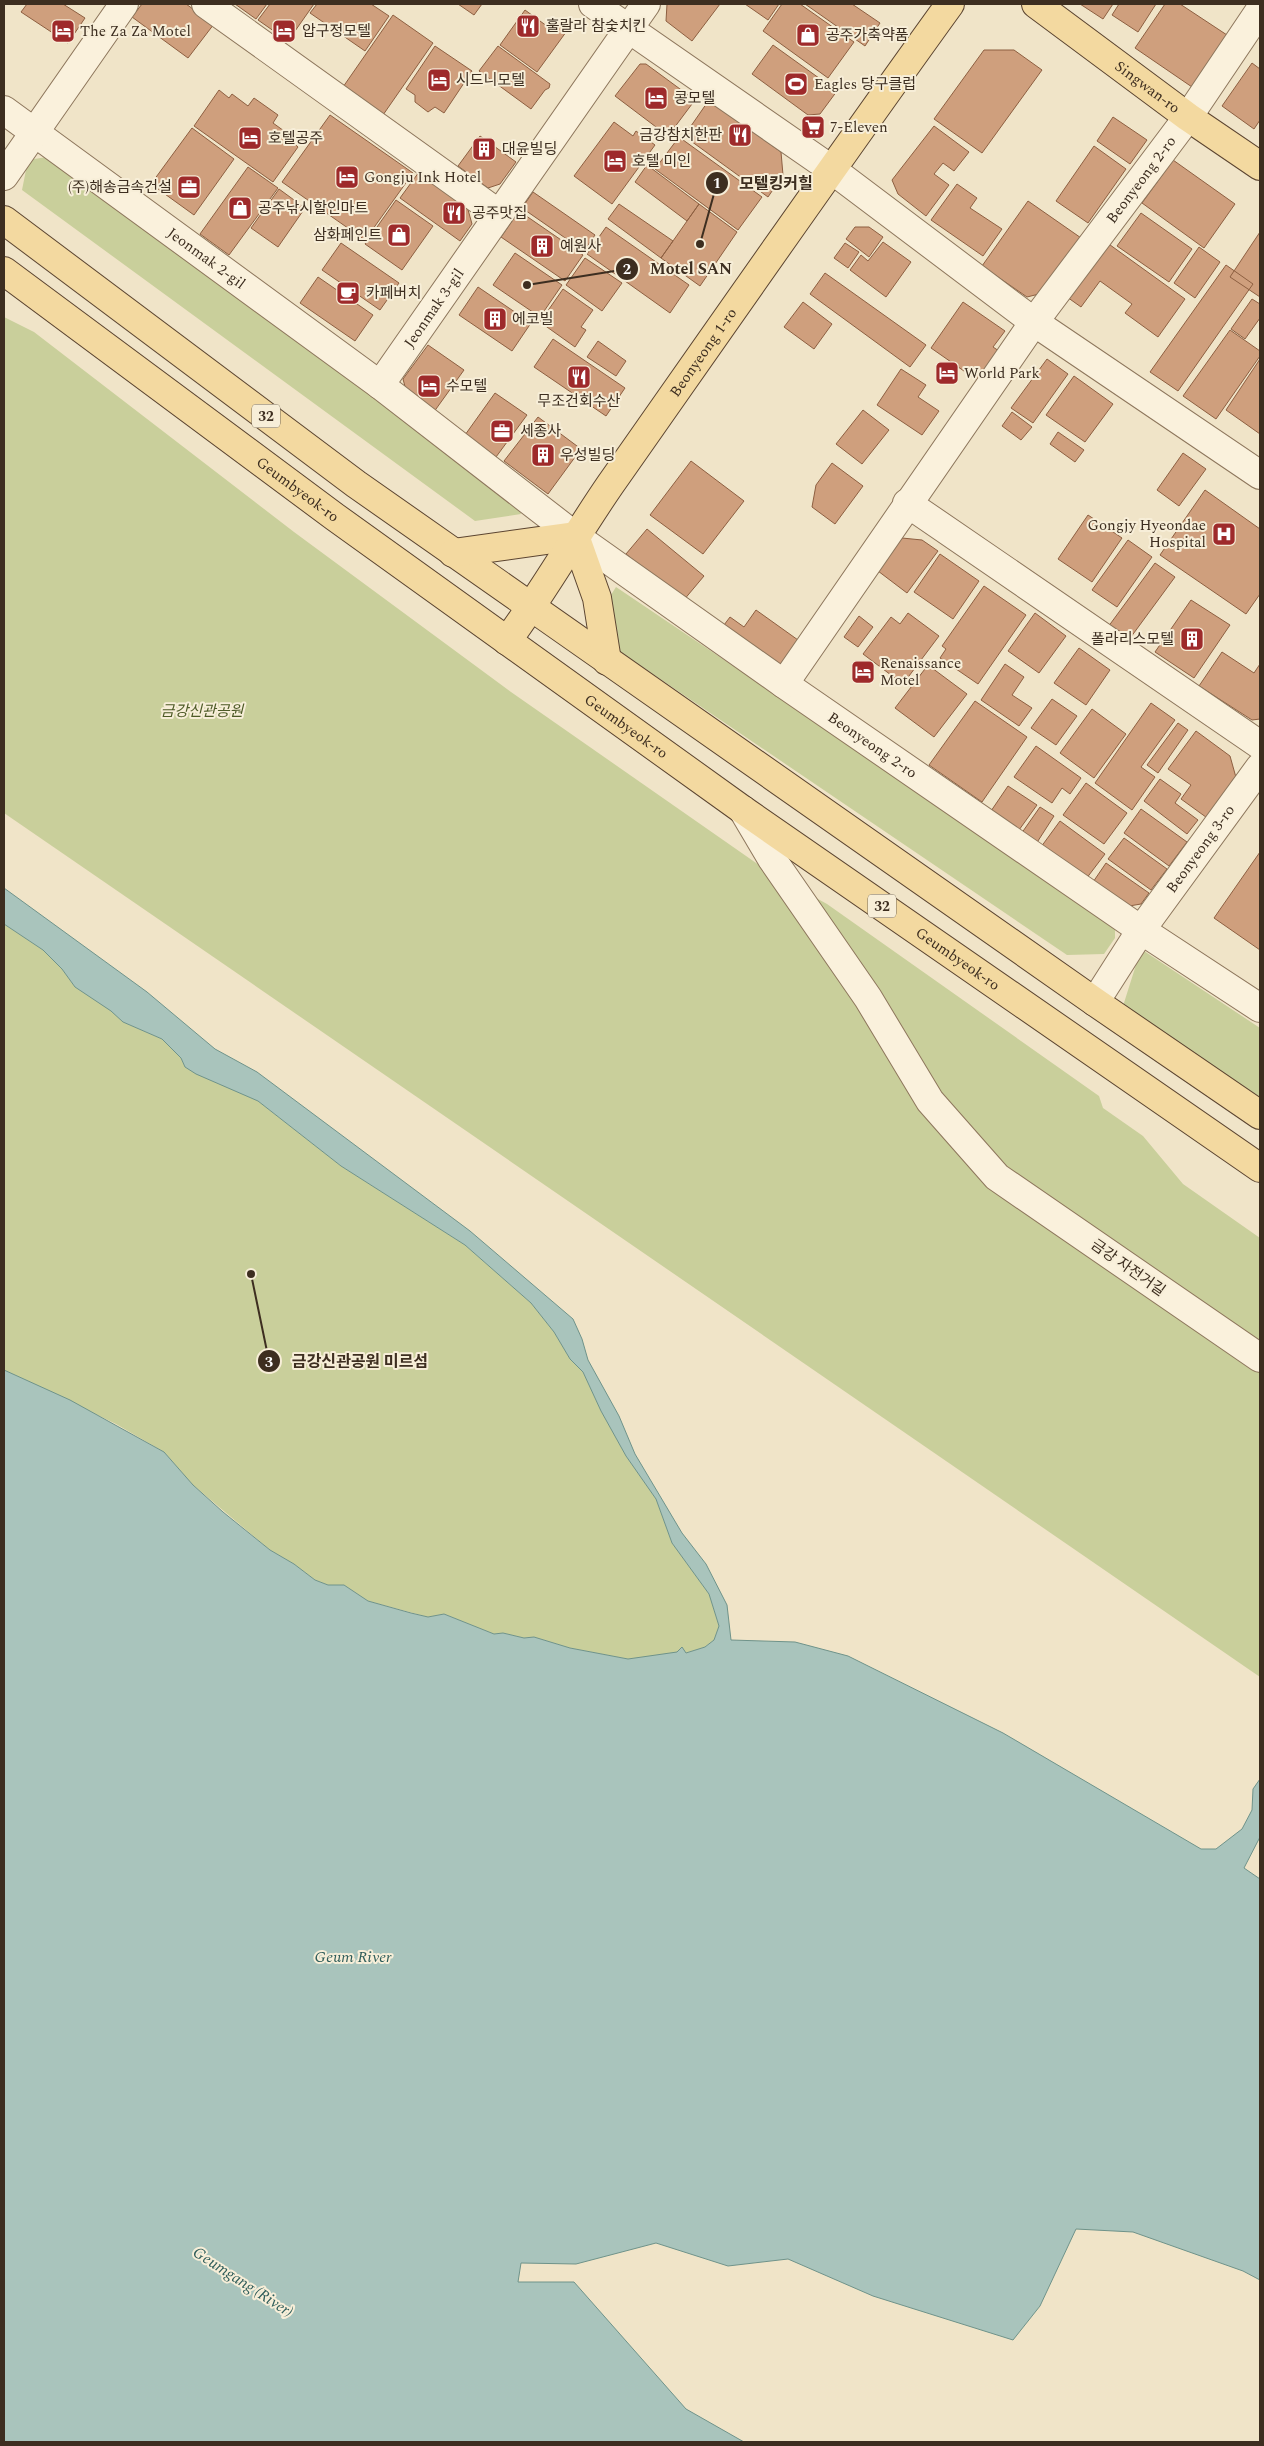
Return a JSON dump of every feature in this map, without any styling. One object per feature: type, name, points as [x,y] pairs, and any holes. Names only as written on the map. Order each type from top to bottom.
[{"type":"main road","name":"Beonyeong 1-ro","points":[[506,641],[531,608],[575,536],[950,4]]},
{"type":"main road","name":"Singwan-ro","points":[[1036,4],[1188,117],[1260,166]]},
{"type":"main road","name":"32","points":[[4,220],[356,484],[1095,1002],[1260,1115]]},
{"type":"main road","name":"Geumbyeok-ro","points":[[4,271],[506,641],[743,810],[1260,1168]]},
{"type":"main road","points":[[453,553],[575,536],[597,598],[607,661]]},
{"type":"street","points":[[4,176],[124,4]]},
{"type":"street","points":[[206,4],[498,214]]},
{"type":"street","points":[[593,4],[832,169],[1034,322],[1260,475]]},
{"type":"street","name":"Jeonmak 3-gil","points":[[380,385],[646,4]]},
{"type":"street","name":"Beonyeong 2-ro","points":[[1141,930],[784,684],[907,503],[1034,322],[1188,117],[1260,10]]},
{"type":"street","name":"Jeonmak 2-gil","points":[[4,110],[380,385]]},
{"type":"street","points":[[380,385],[575,536],[784,684]]},
{"type":"street","points":[[907,503],[1260,745]]},
{"type":"street","name":"Beonyeong 3-ro","points":[[1095,1002],[1141,930],[1260,767]]},
{"type":"street","name":"금강 자전거길","points":[[743,810],[772,859],[868,998],[930,1101],[996,1177],[1260,1358]]},
{"type":"street","points":[[1141,930],[1260,1008]]},
{"type":"green space","points":[[53,156],[516,500],[521,514],[475,521],[22,190],[28,160]]},
{"type":"green space","name":"금강신관공원","points":[[4,317],[34,332],[294,532],[511,692],[769,872],[827,904],[1099,1096],[1103,1108],[1143,1136],[1183,1184],[1260,1238],[1260,1677],[4,813]]},
{"type":"green space","points":[[616,587],[1115,923],[1115,938],[1104,954],[1067,955],[616,649],[604,606]]},
{"type":"green space","points":[[4,924],[43,950],[62,969],[75,987],[112,1011],[123,1022],[162,1039],[181,1058],[185,1067],[258,1101],[341,1166],[465,1245],[531,1303],[554,1332],[570,1359],[583,1372],[601,1411],[626,1456],[656,1499],[672,1543],[709,1594],[719,1626],[714,1640],[705,1647],[686,1653],[628,1659],[570,1648],[534,1637],[524,1638],[503,1633],[494,1634],[444,1614],[428,1617],[368,1601],[344,1585],[328,1585],[315,1580],[294,1564],[270,1550],[193,1485],[164,1452],[116,1424],[4,1370]]},
{"type":"green space","points":[[1141,949],[1260,1028],[1260,1097],[1123,1006]]},
{"type":"water","name":"Geum River","points":[[4,888],[147,992],[215,1049],[257,1072],[470,1231],[573,1319],[582,1339],[588,1360],[619,1416],[635,1454],[682,1533],[706,1564],[727,1605],[731,1640],[795,1642],[848,1656],[1003,1733],[1201,1849],[1216,1849],[1242,1829],[1252,1810],[1253,1789],[1260,1779],[1260,1837],[1244,1868],[1260,1879],[1260,2280],[1243,2271],[1133,2232],[1076,2229],[1040,2306],[1013,2340],[873,2296],[788,2259],[728,2266],[656,2243],[576,2264],[521,2263],[518,2282],[574,2282],[686,2409],[744,2442],[4,2442],[4,1370],[70,1400],[164,1452],[193,1485],[270,1550],[294,1564],[315,1580],[328,1585],[344,1585],[368,1601],[428,1617],[444,1614],[494,1634],[503,1633],[524,1638],[534,1637],[570,1648],[628,1659],[677,1652],[682,1647],[686,1653],[705,1647],[714,1640],[719,1626],[709,1594],[672,1543],[656,1499],[626,1456],[601,1411],[583,1372],[570,1359],[554,1332],[531,1303],[465,1245],[341,1166],[258,1101],[196,1074],[185,1067],[181,1058],[162,1039],[123,1022],[111,1011],[75,987],[62,969],[43,950],[4,924]]},
{"type":"building","name":"The Za Za Motel","points":[[27,4],[63,4],[85,18],[68,43],[21,12]]},
{"type":"building","points":[[142,4],[186,4],[214,24],[188,58],[132,17]]},
{"type":"building","points":[[235,4],[267,4],[256,19]]},
{"type":"building","name":"압구정모텔","points":[[270,4],[314,4],[288,41],[258,20]]},
{"type":"building","points":[[317,4],[371,4],[389,16],[365,51],[310,13]]},
{"type":"building","points":[[458,4],[482,4],[474,15]]},
{"type":"building","points":[[667,4],[720,4],[692,41],[666,21]]},
{"type":"building","points":[[745,4],[779,4],[768,20]]},
{"type":"building","points":[[782,4],[800,4],[854,42],[828,78],[763,31]]},
{"type":"building","points":[[805,4],[852,4],[880,23],[865,46]]},
{"type":"building","points":[[1080,4],[1113,4],[1103,19]]},
{"type":"building","points":[[1119,4],[1156,4],[1138,32],[1112,15]]},
{"type":"building","points":[[1165,4],[1180,4],[1227,35],[1192,87],[1135,48]]},
{"type":"building","points":[[525,10],[555,32],[562,23],[569,28],[537,72],[500,45]]},
{"type":"building","points":[[393,15],[433,43],[383,115],[343,87]]},
{"type":"building","points":[[773,45],[837,91],[820,114],[808,115],[752,74]]},
{"type":"building","name":"시드니모텔","points":[[435,46],[472,71],[444,113],[435,107],[428,112],[415,102],[415,95],[406,89]]},
{"type":"building","points":[[498,46],[550,84],[549,88],[545,90],[531,109],[479,71]]},
{"type":"building","points":[[984,50],[1014,50],[1042,70],[982,153],[934,119]]},
{"type":"building","points":[[1252,63],[1260,69],[1260,120],[1254,129],[1222,106]]},
{"type":"building","name":"콩모텔","points":[[640,64],[646,64],[695,100],[668,136],[615,96]]},
{"type":"building","name":"호텔공주","points":[[219,90],[229,98],[232,94],[248,106],[254,98],[278,115],[273,123],[291,136],[289,139],[298,147],[273,182],[194,126]]},
{"type":"building","points":[[709,100],[781,152],[783,175],[768,197],[684,136]]},
{"type":"building","name":"Gongju Ink Hotel","points":[[330,115],[413,173],[365,240],[282,182]]},
{"type":"building","points":[[1113,117],[1147,140],[1130,164],[1097,141]]},
{"type":"building","name":"호텔 미인","points":[[614,122],[633,136],[636,131],[655,145],[612,204],[574,176]]},
{"type":"building","points":[[934,126],[969,152],[954,171],[943,163],[934,174],[949,185],[926,216],[898,194],[892,180]]},
{"type":"building","points":[[192,128],[234,159],[194,215],[151,184]]},
{"type":"building","name":"대윤빌딩","points":[[480,136],[516,162],[500,184],[488,188],[458,166]]},
{"type":"building","points":[[679,137],[762,197],[738,230],[655,169]]},
{"type":"building","points":[[1094,146],[1126,169],[1088,223],[1056,201]]},
{"type":"building","points":[[1173,160],[1235,204],[1204,248],[1142,203]]},
{"type":"building","points":[[647,165],[699,204],[687,221],[635,182]]},
{"type":"building","points":[[248,167],[278,188],[229,255],[200,234]]},
{"type":"building","points":[[419,172],[467,206],[472,224],[460,241],[400,198]]},
{"type":"building","points":[[957,184],[977,198],[970,208],[1002,229],[983,256],[931,220]]},
{"type":"building","points":[[279,189],[305,208],[278,247],[251,228]]},
{"type":"building","points":[[533,192],[595,235],[584,251],[522,208]]},
{"type":"building","name":"삼화페인트","points":[[396,200],[433,226],[402,270],[365,244]]},
{"type":"building","points":[[1028,201],[1084,240],[1047,292],[1027,297],[982,266]]},
{"type":"building","points":[[619,204],[673,241],[661,258],[608,219]]},
{"type":"building","points":[[699,204],[737,232],[700,286],[661,258]]},
{"type":"building","name":"예원사","points":[[519,211],[583,255],[565,281],[501,237]]},
{"type":"building","points":[[1141,213],[1192,249],[1169,282],[1117,246]]},
{"type":"building","points":[[606,227],[689,285],[670,313],[587,254]]},
{"type":"building","points":[[855,227],[869,227],[883,237],[869,257],[846,239]]},
{"type":"building","points":[[1260,232],[1260,297],[1230,277]]},
{"type":"building","points":[[883,242],[911,262],[886,297],[850,270],[861,255],[868,261]]},
{"type":"building","points":[[1106,242],[1185,299],[1158,337],[1125,313],[1132,304],[1100,281],[1081,307],[1067,297]]},
{"type":"building","points":[[341,243],[399,283],[380,310],[322,270]]},
{"type":"building","points":[[845,243],[859,252],[848,268],[834,258]]},
{"type":"building","points":[[1199,247],[1220,262],[1195,298],[1174,283]]},
{"type":"building","points":[[515,253],[562,285],[540,317],[493,285]]},
{"type":"building","points":[[585,258],[622,283],[602,311],[566,285]]},
{"type":"building","points":[[1226,265],[1253,284],[1178,391],[1150,372]]},
{"type":"building","points":[[825,273],[926,345],[910,367],[810,294]]},
{"type":"building","points":[[318,277],[373,315],[355,341],[300,303]]},
{"type":"building","name":"에코빌","points":[[478,287],[531,323],[512,351],[459,315]]},
{"type":"building","points":[[563,289],[593,310],[581,327],[586,330],[575,347],[540,322]]},
{"type":"building","points":[[1252,299],[1260,304],[1260,318],[1245,339],[1231,329]]},
{"type":"building","points":[[803,302],[832,324],[814,349],[784,327]]},
{"type":"building","points":[[963,302],[1005,331],[993,347],[1005,355],[984,385],[931,348]]},
{"type":"building","points":[[1230,330],[1260,351],[1260,356],[1216,419],[1183,396]]},
{"type":"building","name":"무조건회수산","points":[[553,339],[625,388],[606,416],[534,367]]},
{"type":"building","points":[[598,341],[626,361],[616,376],[587,357]]},
{"type":"building","name":"수모텔","points":[[428,345],[464,370],[431,416],[407,394],[403,379]]},
{"type":"building","points":[[1047,359],[1068,374],[1033,423],[1011,408]]},
{"type":"building","points":[[1260,359],[1260,434],[1226,410]]},
{"type":"building","points":[[901,369],[926,385],[918,397],[939,411],[922,435],[877,405]]},
{"type":"building","points":[[1074,376],[1113,404],[1085,442],[1046,415]]},
{"type":"building","points":[[495,393],[527,415],[496,457],[465,435]]},
{"type":"building","points":[[863,410],[889,430],[862,464],[836,444]]},
{"type":"building","points":[[1012,412],[1032,427],[1021,440],[1002,426]]},
{"type":"building","name":"우성빌딩","points":[[538,417],[581,449],[548,494],[504,461]]},
{"type":"building","points":[[1058,432],[1084,450],[1075,462],[1050,444]]},
{"type":"building","points":[[1183,453],[1206,469],[1179,506],[1157,490]]},
{"type":"building","points":[[691,461],[744,501],[703,554],[650,515]]},
{"type":"building","points":[[832,463],[863,486],[835,524],[812,507],[816,485]]},
{"type":"building","points":[[1205,490],[1260,529],[1260,594],[1246,614],[1160,555]]},
{"type":"building","points":[[1088,515],[1122,538],[1092,582],[1058,559]]},
{"type":"building","points":[[647,529],[704,576],[683,601],[626,554]]},
{"type":"building","points":[[902,538],[922,540],[938,551],[907,593],[878,571]]},
{"type":"building","points":[[1128,540],[1152,557],[1117,607],[1092,590]]},
{"type":"building","points":[[940,554],[979,581],[953,619],[914,592]]},
{"type":"building","points":[[1155,563],[1175,577],[1128,641],[1108,627]]},
{"type":"building","points":[[984,586],[1026,615],[978,684],[940,658],[946,649],[942,646]]},
{"type":"building","name":"폴라리스모텔","points":[[1191,600],[1230,625],[1194,678],[1155,652]]},
{"type":"building","points":[[756,610],[798,640],[777,669],[721,629],[730,617],[744,627]]},
{"type":"building","points":[[908,613],[939,636],[903,684],[863,654],[891,617],[900,624]]},
{"type":"building","points":[[1035,613],[1066,636],[1039,673],[1008,651]]},
{"type":"building","points":[[859,616],[873,627],[858,647],[844,637]]},
{"type":"building","points":[[1079,648],[1110,670],[1086,705],[1054,683]]},
{"type":"building","points":[[1222,652],[1254,673],[1260,664],[1260,719],[1252,720],[1199,686]]},
{"type":"building","points":[[1005,664],[1024,677],[1012,695],[1032,708],[1019,726],[981,700]]},
{"type":"building","points":[[928,665],[967,694],[934,737],[895,708]]},
{"type":"building","points":[[1052,699],[1077,716],[1056,745],[1031,728]]},
{"type":"building","points":[[975,701],[1027,737],[982,802],[929,765]]},
{"type":"building","points":[[1151,703],[1175,720],[1141,767],[1155,777],[1132,810],[1095,783]]},
{"type":"building","points":[[1092,709],[1126,734],[1094,778],[1060,753]]},
{"type":"building","points":[[1178,723],[1188,730],[1158,773],[1147,765]]},
{"type":"building","points":[[1196,731],[1230,756],[1237,781],[1210,820],[1181,799],[1191,785],[1168,769]]},
{"type":"building","points":[[1036,746],[1081,778],[1070,794],[1062,788],[1052,803],[1014,777]]},
{"type":"building","points":[[1160,779],[1181,794],[1175,803],[1198,820],[1187,834],[1144,801]]},
{"type":"building","points":[[1086,783],[1127,813],[1104,844],[1063,815]]},
{"type":"building","points":[[1008,786],[1037,805],[1019,830],[991,811]]},
{"type":"building","points":[[1040,807],[1054,816],[1036,844],[1021,834]]},
{"type":"building","points":[[1141,809],[1187,842],[1169,866],[1124,833]]},
{"type":"building","points":[[1060,821],[1105,854],[1086,879],[1041,847]]},
{"type":"building","points":[[1124,838],[1167,869],[1151,890],[1108,859]]},
{"type":"building","points":[[1260,852],[1260,950],[1214,918]]},
{"type":"building","points":[[1106,863],[1149,893],[1141,904],[1123,907],[1091,885]]},
{"type":"place","name":"훌랄라 참숯치킨","points":[[528,26]]},
{"type":"place","name":"The Za Za Motel","points":[[63,31]]},
{"type":"place","name":"압구정모텔","points":[[284,31]]},
{"type":"place","name":"공주가축약품","points":[[808,35]]},
{"type":"place","name":"시드니모텔","points":[[439,80]]},
{"type":"place","name":"Eagles 당구클럽","points":[[796,84]]},
{"type":"place","name":"콩모텔","points":[[656,98]]},
{"type":"place","name":"7-Eleven","points":[[813,127]]},
{"type":"place","name":"금강참치한판","points":[[740,135]]},
{"type":"place","name":"호텔공주","points":[[250,138]]},
{"type":"place","name":"대윤빌딩","points":[[484,149]]},
{"type":"place","name":"호텔 미인","points":[[615,161]]},
{"type":"place","name":"Gongju Ink Hotel","points":[[347,177]]},
{"type":"place","name":"(주)해송금속건설","points":[[189,187]]},
{"type":"place","name":"공주낚시할인마트","points":[[240,208]]},
{"type":"place","name":"공주맛집","points":[[454,213]]},
{"type":"place","name":"삼화페인트","points":[[399,235]]},
{"type":"place","name":"모텔킹커힐","points":[[700,244]]},
{"type":"place","name":"예원사","points":[[542,246]]},
{"type":"place","name":"Motel SAN","points":[[527,285]]},
{"type":"place","name":"카페버치","points":[[348,293]]},
{"type":"place","name":"에코빌","points":[[495,319]]},
{"type":"place","name":"World Park","points":[[947,373]]},
{"type":"place","name":"무조건회수산","points":[[579,377]]},
{"type":"place","name":"수모텔","points":[[429,386]]},
{"type":"place","name":"세종사","points":[[502,431]]},
{"type":"place","name":"우성빌딩","points":[[543,455]]},
{"type":"place","name":"Gongjy Hyeondae Hospital","points":[[1224,534]]},
{"type":"place","name":"폴라리스모텔","points":[[1192,639]]},
{"type":"place","name":"Renaissance Motel","points":[[863,672]]},
{"type":"place","name":"금강신관공원 미르섬","points":[[251,1274]]},
{"type":"water label","name":"Geumgang (River)","points":[[243,2282]]}]
